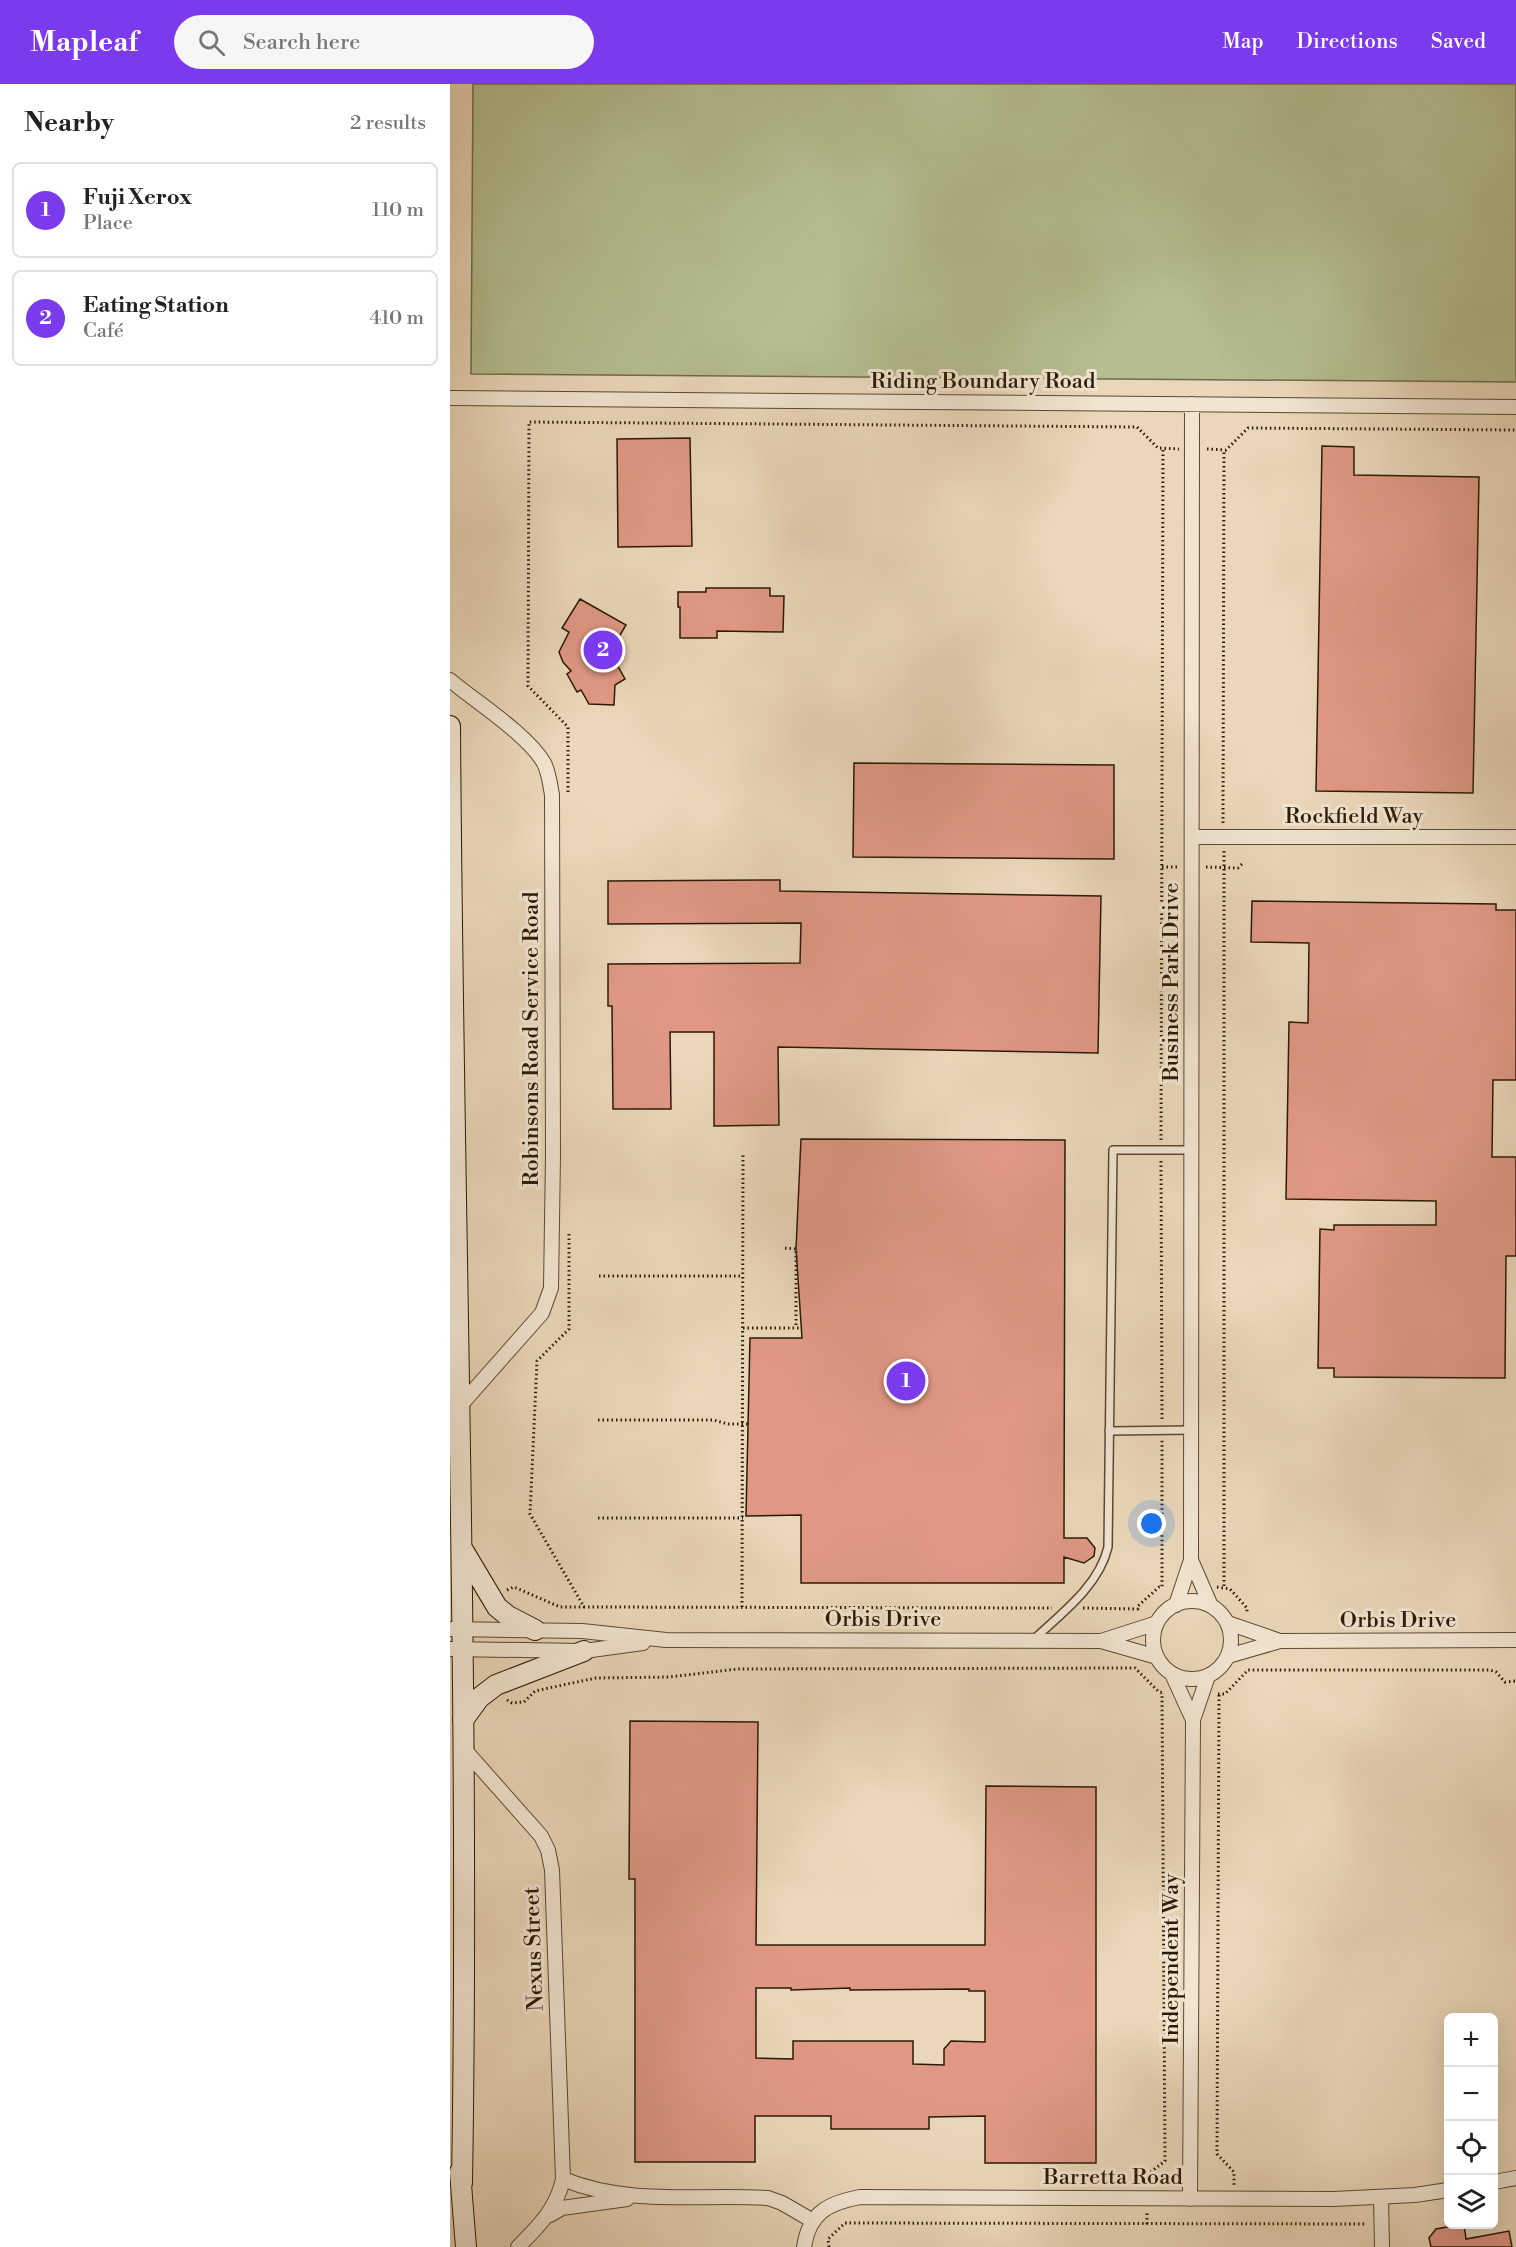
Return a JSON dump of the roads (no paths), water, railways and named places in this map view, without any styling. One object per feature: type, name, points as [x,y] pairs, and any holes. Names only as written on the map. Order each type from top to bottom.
[{"type":"main road","points":[[450,726],[452,1195],[462,1548],[456,1649],[464,1749],[465,1939],[462,2183]]},
{"type":"main road","points":[[462,1548],[497,1607],[508,1616],[535,1630]]},
{"type":"main road","points":[[463,1720],[479,1698],[496,1685],[584,1651]]},
{"type":"main road","points":[[450,2077],[462,2183],[466,2247]]},
{"type":"street","name":"Riding Boundary Road","points":[[450,398],[1516,407]]},
{"type":"street","name":"Business Park Drive","points":[[1176,1605],[1191,1560],[1192,404]]},
{"type":"street","name":"Robinsons Road Service Road","points":[[450,681],[537,753],[550,780],[552,806],[551,1288],[542,1313],[459,1407]]},
{"type":"street","name":"Rockfield Way","points":[[1192,837],[1516,837]]},
{"type":"street","name":"Business Park Drive","points":[[1191,1560],[1211,1606]]},
{"type":"street","points":[[1187,1601],[1200,1602],[1221,1613],[1228,1623],[1231,1645],[1228,1656],[1223,1665],[1208,1676],[1196,1679],[1172,1674],[1157,1657],[1154,1646],[1157,1623],[1165,1612],[1176,1605],[1187,1601]]},
{"type":"street","name":"Orbis Drive","points":[[1101,1641],[1157,1623]]},
{"type":"street","name":"Orbis Drive","points":[[1228,1623],[1280,1641]]},
{"type":"street","name":"Orbis Drive","points":[[457,1629],[582,1631],[666,1640],[1101,1641],[1157,1657]]},
{"type":"street","name":"Orbis Drive","points":[[456,1649],[584,1651],[666,1640]]},
{"type":"street","name":"Orbis Drive","points":[[1228,1656],[1280,1641],[1516,1640]]},
{"type":"street","name":"Independent Way","points":[[1172,1674],[1192,1720]]},
{"type":"street","name":"Independent Way","points":[[1190,2199],[1192,1720],[1208,1676]]},
{"type":"street","name":"Nexus Street","points":[[464,1749],[541,1836],[548,1850],[552,1870],[563,2179],[557,2202],[518,2247]]},
{"type":"street","points":[[1498,2181],[1516,2178]]},
{"type":"street","name":"Nexus Street","points":[[563,2179],[592,2189],[641,2196],[768,2198],[782,2203],[813,2221]]},
{"type":"street","name":"Barretta Road","points":[[813,2221],[824,2209],[839,2201],[860,2197],[1234,2199],[1381,2197],[1444,2191]]},
{"type":"street","name":"Nexus Street","points":[[547,2216],[562,2208],[641,2196]]},
{"type":"street","points":[[1381,2197],[1382,2247]]},
{"type":"street","points":[[804,2247],[806,2233],[813,2221]]},
{"type":"lane","points":[[1034,1640],[1102,1569],[1108,1547],[1113,1150],[1192,1150]]},
{"type":"lane","points":[[1109,1431],[1192,1430]]},
{"type":"place","name":"Eating Station","points":[[603,650]]},
{"type":"place","name":"Fuji Xerox","points":[[906,1381]]}]
